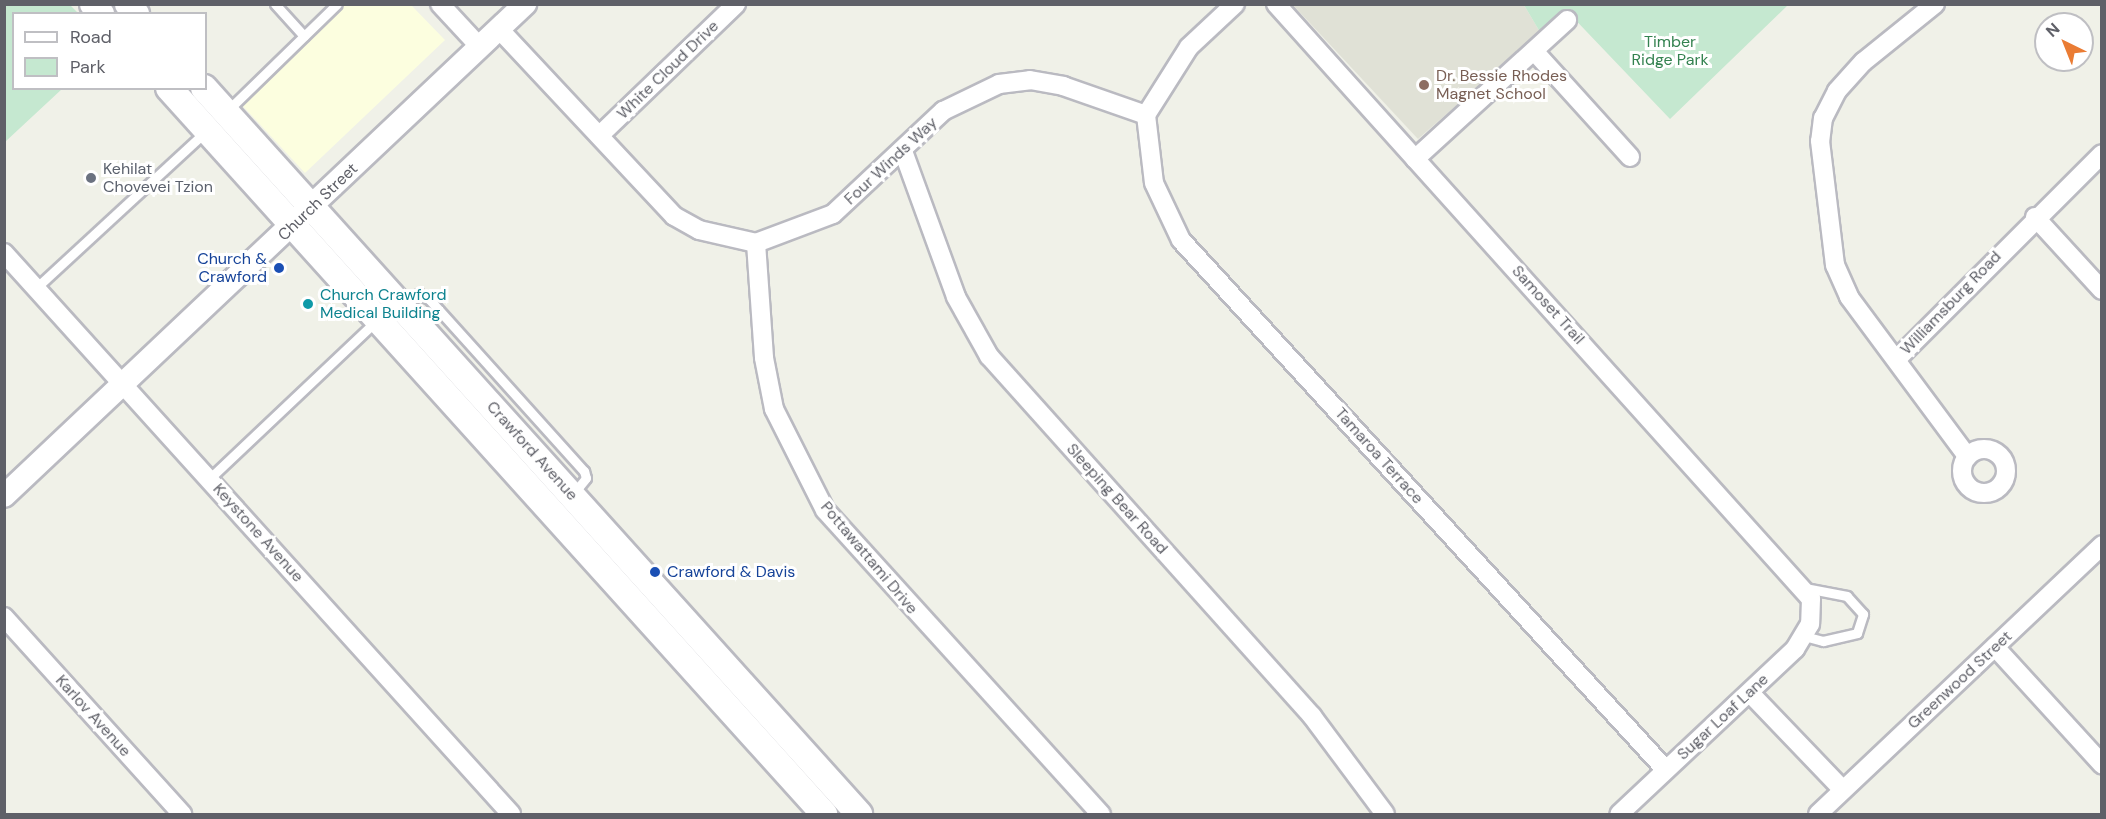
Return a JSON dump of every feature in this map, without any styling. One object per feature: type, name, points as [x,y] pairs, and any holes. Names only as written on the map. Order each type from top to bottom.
[{"type":"main road","name":"Crawford Avenue","points":[[171,90],[824,814]]},
{"type":"main road","name":"Crawford Avenue","points":[[206,90],[860,814]]},
{"type":"street","points":[[440,4],[480,47]]},
{"type":"street","name":"Church Street","points":[[4,496],[293,227],[525,4]]},
{"type":"street","name":"White Cloud Drive","points":[[600,135],[736,4]]},
{"type":"street","points":[[1146,115],[1190,47],[1235,4]]},
{"type":"street","name":"Samoset Trail","points":[[1276,4],[1805,588],[1812,611]]},
{"type":"street","name":"Williamsburg Road","points":[[1935,4],[1863,62],[1837,91],[1822,130],[1834,265],[1849,297],[1898,358],[2035,217],[2102,154]]},
{"type":"street","points":[[1415,159],[1568,20]]},
{"type":"street","name":"Four Winds Way","points":[[500,29],[674,216],[699,230],[756,243],[807,229],[833,214],[903,151],[943,111],[999,84],[1030,80],[1063,86],[1146,115]]},
{"type":"street","points":[[1534,51],[1630,157]]},
{"type":"street","name":"Tamaroa Terrace","points":[[1146,115],[1154,183],[1181,240],[1666,770]]},
{"type":"street","name":"Sleeping Bear Road","points":[[903,151],[957,297],[989,356],[1312,716],[1385,814]]},
{"type":"street","points":[[2035,217],[2102,290]]},
{"type":"street","name":"Pottawattami Drive","points":[[756,243],[764,358],[774,409],[825,510],[1101,814]]},
{"type":"street","name":"Keystone Avenue","points":[[4,253],[511,814]]},
{"type":"street","points":[[1898,358],[1968,457]]},
{"type":"street","name":"Greenwood Street","points":[[1818,814],[2102,545]]},
{"type":"street","points":[[624,593],[644,575]]},
{"type":"street","name":"Sugar Loaf Lane","points":[[1619,814],[1750,693],[1804,636],[1812,611]]},
{"type":"street","name":"Karlov Avenue","points":[[4,618],[182,814]]},
{"type":"street","points":[[1995,647],[2102,764]]},
{"type":"street","points":[[1750,693],[1843,790]]},
{"type":"lane","points":[[275,4],[304,36]]},
{"type":"lane","points":[[226,112],[337,4]]},
{"type":"lane","points":[[36,288],[207,130]]},
{"type":"lane","points":[[209,479],[378,321]]},
{"type":"lane","points":[[1804,636],[1822,640],[1848,636],[1862,626],[1863,614],[1847,596],[1805,588]]},
{"type":"shaded area","points":[[344,5],[411,5],[445,40],[305,173],[240,103]]},
{"type":"shaded area","name":"Dr. Bessie Rhodes Magnet School","points":[[1293,5],[1524,5],[1540,32],[1418,139]]},
{"type":"green space","points":[[5,4],[70,5],[77,12],[12,12],[12,90],[61,90],[5,142]]},
{"type":"green space","name":"Timber Ridge Park","points":[[1524,5],[1788,5],[1670,119],[1565,9],[1540,32]]},
{"type":"place","name":"Dr. Bessie Rhodes Magnet School","points":[[1424,85]]},
{"type":"place","name":"Kehilat Chovevei Tzion","points":[[91,178]]},
{"type":"place","name":"Church & Crawford","points":[[279,268]]},
{"type":"place","name":"Church Crawford Medical Building","points":[[308,304]]},
{"type":"place","name":"Crawford & Davis","points":[[655,572]]}]
